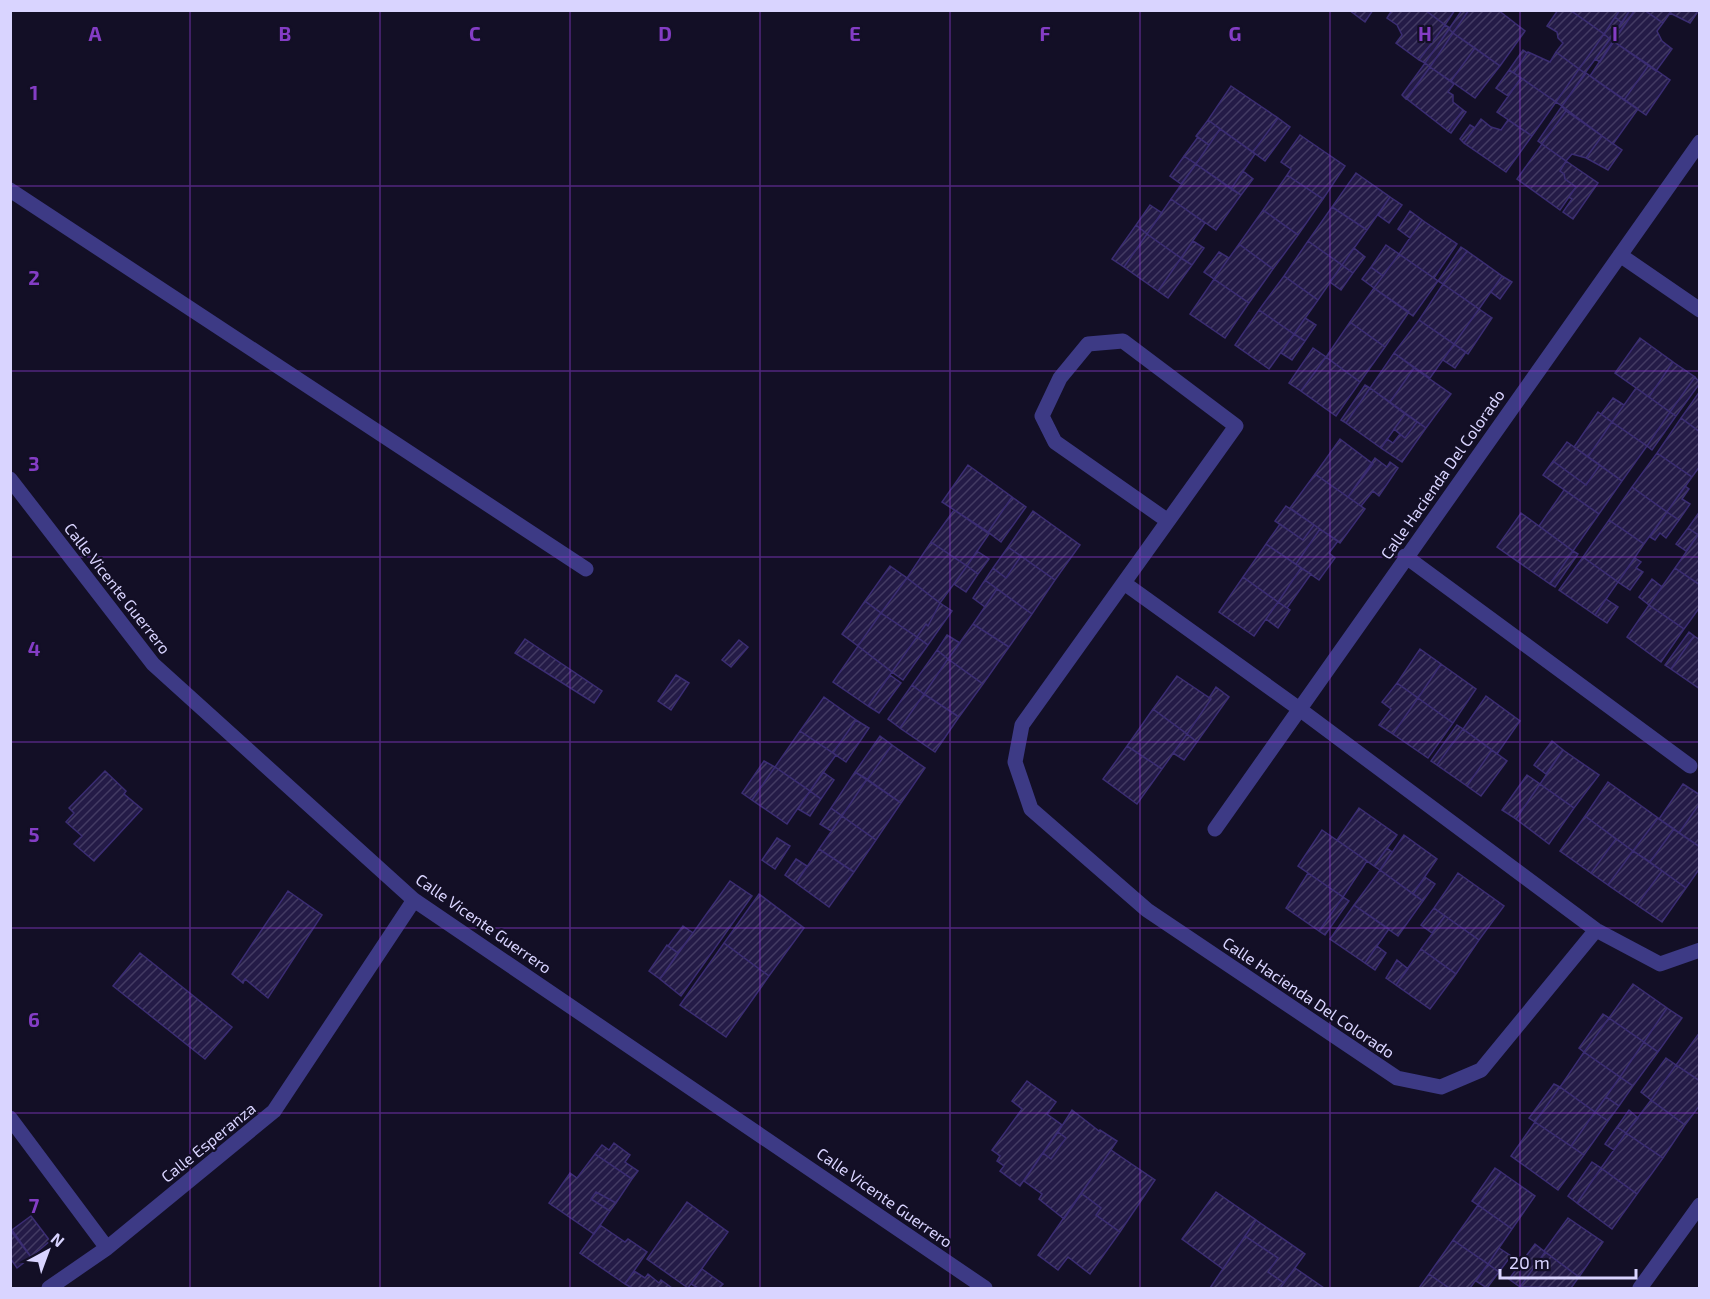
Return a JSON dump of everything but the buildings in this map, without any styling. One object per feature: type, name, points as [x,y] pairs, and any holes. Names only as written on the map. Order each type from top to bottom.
[{"type":"street","name":"Calle Hacienda Del Colorado","points":[[1215,829],[1405,556],[1700,142]]},
{"type":"street","points":[[10,190],[585,569]]},
{"type":"street","points":[[1620,255],[1700,310]]},
{"type":"street","points":[[1168,521],[1055,442],[1042,416],[1060,378],[1088,344],[1122,341],[1236,426],[1124,583],[1298,708],[1596,930],[1660,964],[1700,950]]},
{"type":"street","name":"Calle Vicente Guerrero","points":[[10,479],[153,664],[414,900],[985,1288]]},
{"type":"street","points":[[1405,556],[1690,766]]},
{"type":"street","name":"Calle Hacienda Del Colorado","points":[[1124,583],[1022,725],[1015,762],[1031,809],[1147,910],[1397,1078],[1441,1087],[1481,1070],[1596,930]]},
{"type":"street","name":"Calle Esperanza","points":[[49,1288],[107,1248],[274,1111],[414,900]]},
{"type":"street","points":[[10,1118],[107,1248]]},
{"type":"street","points":[[1640,1288],[1700,1205]]}]
